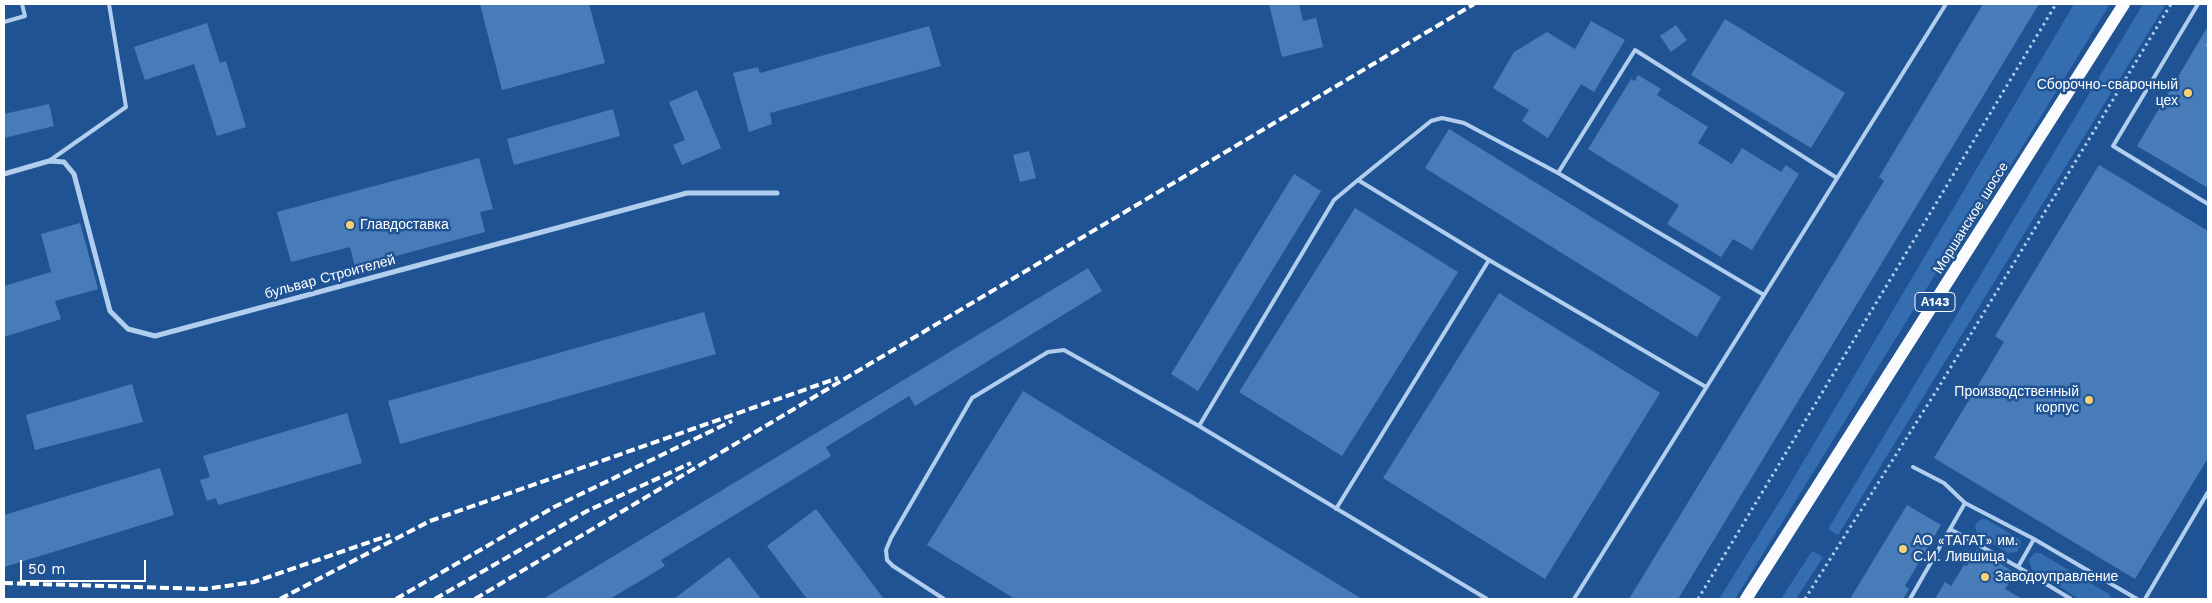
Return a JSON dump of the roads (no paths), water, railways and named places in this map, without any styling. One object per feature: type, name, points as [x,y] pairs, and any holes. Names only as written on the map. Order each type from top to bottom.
[{"type":"main road","name":"Моршанское шоссе","points":[[1746,599],[2124,4]]},
{"type":"street","points":[[4,174],[49,160]]},
{"type":"street","name":"бульвар Строителей","points":[[49,160],[64,162],[74,174],[110,311],[128,329],[154,336],[687,193],[777,193]]},
{"type":"lane","points":[[4,22],[24,16],[22,4]]},
{"type":"lane","points":[[49,160],[126,107],[109,4]]},
{"type":"lane","points":[[1574,599],[1946,4]]},
{"type":"lane","points":[[2198,4],[2113,146],[2208,204]]},
{"type":"lane","points":[[1558,173],[1635,50],[1837,178]]},
{"type":"lane","points":[[1199,426],[1334,200],[1431,122],[1442,118],[1464,123],[1558,173],[1764,295]]},
{"type":"lane","points":[[1358,180],[1489,260],[1706,387]]},
{"type":"lane","points":[[1336,508],[1489,260]]},
{"type":"lane","points":[[944,599],[893,566],[887,560],[886,550],[891,538],[972,398],[1048,352],[1064,350],[1199,426],[1487,599]]},
{"type":"lane","points":[[1913,467],[1944,483],[1965,503],[2137,599]]},
{"type":"lane","points":[[2145,599],[2208,492]]},
{"type":"lane","points":[[1910,599],[1965,503]]},
{"type":"lane","points":[[1950,529],[2071,599]]},
{"type":"lane","points":[[2018,567],[2034,540]]},
{"type":"railway","points":[[475,599],[1474,4]]},
{"type":"railway","points":[[280,599],[430,521],[838,378]]},
{"type":"railway","points":[[396,599],[554,507],[732,421]]},
{"type":"railway","points":[[435,599],[587,511],[691,463]]},
{"type":"railway","points":[[4,583],[205,589],[254,582],[390,535]]},
{"type":"place","name":"Сборочно-сварочный цех","points":[[2188,93]]},
{"type":"place","name":"Главдоставка","points":[[350,225]]},
{"type":"place","name":"Производственный корпус","points":[[2089,400]]},
{"type":"place","name":"АО «ТАГАТ» им. С.И. Лившица","points":[[1903,549]]},
{"type":"place","name":"Заводоуправление","points":[[1985,577]]}]
